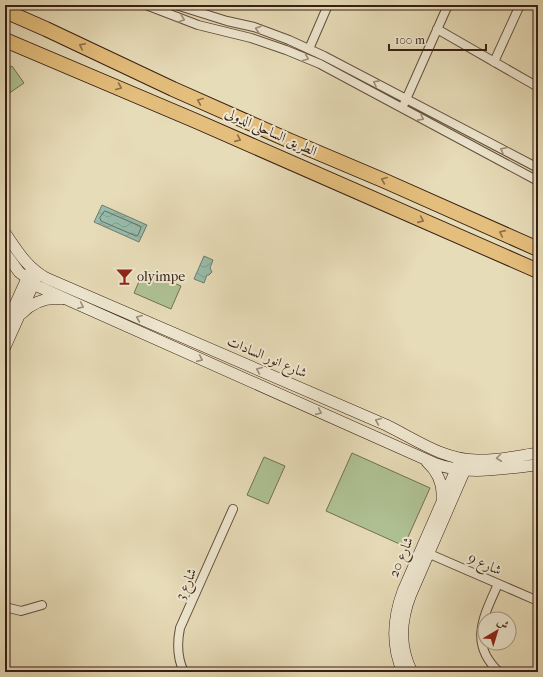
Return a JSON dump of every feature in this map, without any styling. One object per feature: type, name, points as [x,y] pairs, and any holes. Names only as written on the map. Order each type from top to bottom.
[{"type":"highway","name":"الطريق الساحلى الدولى","points":[[5,11],[166,86],[538,249]]},
{"type":"highway","name":"الطريق الساحلى الدولى","points":[[5,40],[196,121],[538,272]]},
{"type":"main road","name":"شارع انور السادات","points":[[5,233],[35,271],[46,278],[379,422],[436,451],[465,459],[487,460],[538,453]]},
{"type":"main road","name":"شارع انور السادات","points":[[5,253],[16,268],[30,281],[67,300],[424,459],[460,470],[483,470],[538,465]]},
{"type":"main road","points":[[5,327],[35,271]]},
{"type":"main road","points":[[5,347],[18,319],[30,281]]},
{"type":"main road","points":[[18,319],[26,310],[36,303],[54,298],[67,300]]},
{"type":"main road","points":[[424,459],[436,472],[441,483],[442,494],[440,506]]},
{"type":"main road","name":"شارع 20","points":[[403,672],[395,646],[395,620],[399,600],[424,552],[465,459]]},
{"type":"main road","name":"شارع 20","points":[[412,672],[404,644],[403,620],[407,602],[440,506],[460,470]]},
{"type":"street","points":[[146,5],[198,25],[251,38],[320,64],[538,181]]},
{"type":"street","points":[[176,5],[227,21],[254,27],[310,49],[538,168]]},
{"type":"street","points":[[310,49],[328,5]]},
{"type":"street","points":[[402,108],[448,5]]},
{"type":"street","points":[[494,62],[520,5]]},
{"type":"street","points":[[437,29],[538,87]]},
{"type":"street","name":"شارع 3","points":[[184,672],[180,661],[178,648],[180,628],[233,509]]},
{"type":"street","name":"شارع 9","points":[[424,552],[538,601]]},
{"type":"street","points":[[498,584],[482,620],[481,632],[482,645],[486,656],[499,672]]},
{"type":"street","points":[[5,607],[21,611],[42,605]]},
{"type":"shaded area","points":[[12,66],[24,83],[5,96],[5,71]]},
{"type":"shaded area","points":[[144,270],[181,286],[171,309],[134,293]]},
{"type":"shaded area","points":[[352,453],[430,488],[404,546],[326,511]]},
{"type":"shaded area","points":[[264,457],[285,466],[268,504],[247,495]]},
{"type":"water","points":[[102,205],[147,225],[139,242],[94,222]]},
{"type":"water","points":[[204,256],[213,260],[210,268],[212,272],[207,275],[204,283],[194,279]]},
{"type":"place","name":"olyimpe","points":[[124,276]]}]
